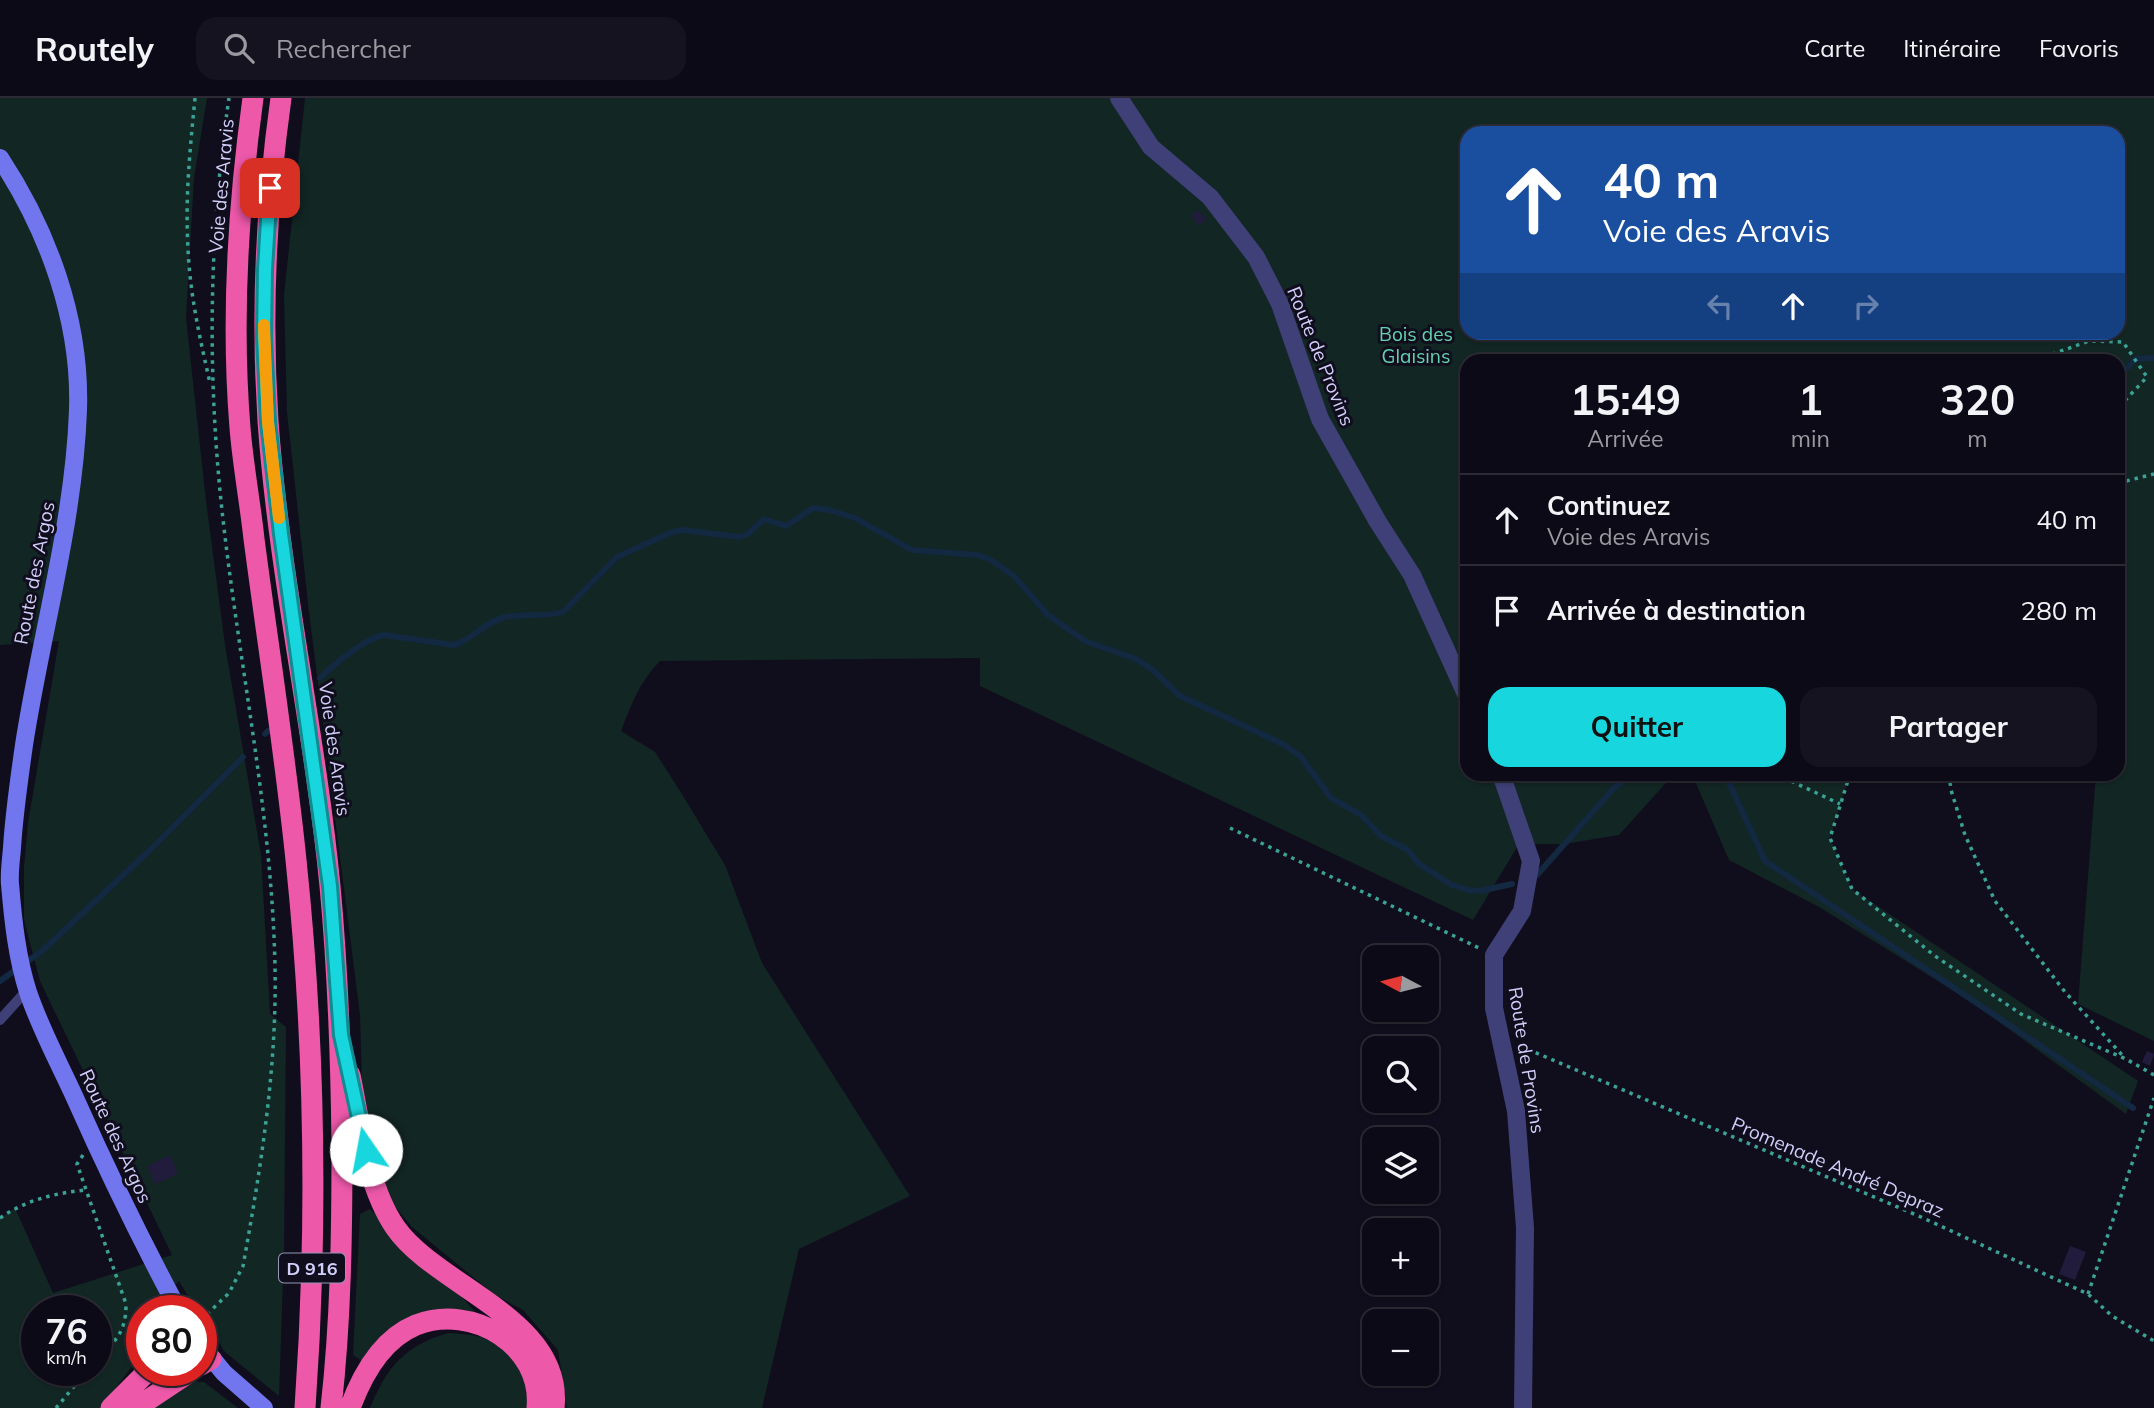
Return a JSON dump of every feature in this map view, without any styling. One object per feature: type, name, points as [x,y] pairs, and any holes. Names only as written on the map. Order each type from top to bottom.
[{"type":"highway","name":"Voie des Aravis","points":[[253,98],[240,197],[236,266],[236,346],[240,429],[303,930],[313,1104],[310,1345],[305,1408]]},
{"type":"highway","name":"Voie des Aravis","points":[[281,98],[268,211],[264,337],[268,422],[281,534],[330,886],[341,1035],[342,1217],[331,1408]]},
{"type":"highway","points":[[341,1035],[372,1172],[389,1219],[397,1231],[423,1256],[491,1304],[526,1335],[547,1367],[553,1387],[554,1408]]},
{"type":"highway","points":[[350,1408],[371,1364],[388,1345],[418,1325],[449,1319],[482,1324],[494,1329],[514,1345],[536,1387],[537,1408]]},
{"type":"highway","points":[[296,1408],[310,1345]]},
{"type":"highway","points":[[111,1408],[133,1386]]},
{"type":"highway","points":[[136,1408],[169,1386]]},
{"type":"street","name":"Route de Provins","points":[[1119,98],[1151,147],[1210,197],[1256,257],[1280,304],[1321,419],[1378,522],[1412,575],[1460,681]]},
{"type":"street","name":"Route des Argos","points":[[0,158],[24,195],[43,233],[66,306],[75,359],[78,407],[72,486],[27,726],[15,809],[9,881],[17,942],[27,990],[93,1139],[171,1295]]},
{"type":"street","points":[[1494,956],[1522,911],[1531,861],[1503,781]]},
{"type":"street","name":"Route de Provins","points":[[1494,956],[1494,1008],[1516,1111],[1525,1228],[1523,1408]]},
{"type":"street","points":[[217,1367],[258,1403]]},
{"type":"lane","points":[[0,1020],[27,990]]},
{"type":"path","points":[[195,98],[187,173],[188,252],[195,318],[212,391],[223,526],[263,812],[272,897],[275,969],[273,1064],[243,1266],[229,1293],[217,1305]]},
{"type":"path","points":[[2053,354],[2089,341],[2123,342],[2147,377],[2125,401]]},
{"type":"path","points":[[2125,481],[2154,474]]},
{"type":"path","points":[[1791,781],[1840,804]]},
{"type":"path","points":[[1848,781],[1830,838],[1852,889],[1935,956],[2021,1014],[2126,1059],[2154,1075]]},
{"type":"path","points":[[1950,781],[1965,835],[1996,901],[2065,992],[2126,1059]]},
{"type":"path","points":[[1230,828],[1494,956]]},
{"type":"path","name":"Promenade André Depraz","points":[[1500,1038],[1921,1217],[2088,1294],[2112,1316],[2154,1341]]},
{"type":"path","points":[[2088,1294],[2154,1098]]},
{"type":"path","points":[[93,1139],[77,1164],[126,1304],[126,1316],[119,1338],[112,1345]]},
{"type":"path","points":[[0,1218],[15,1208],[56,1193],[86,1190]]},
{"type":"path","points":[[56,1408],[75,1386]]},
{"type":"green space","points":[[0,98],[207,98],[194,178],[186,318],[225,645],[261,855],[270,1014],[286,1027],[284,1250],[279,1396],[225,1352],[217,1340],[217,1295],[187,1295],[179,1281],[166,1295],[126,1295],[126,1374],[101,1408],[0,1408],[0,1218],[15,1208],[53,1293],[172,1255],[40,981],[24,920],[24,867],[28,823],[59,641],[0,645]]},
{"type":"green space","name":"Bois des Glaisins","points":[[305,98],[2154,98],[2154,1041],[2078,1004],[2095,781],[2125,781],[2125,354],[1460,354],[1460,781],[1668,781],[1619,835],[1564,844],[1519,844],[1473,920],[980,686],[980,658],[660,661],[642,685],[621,731],[655,752],[680,791],[725,865],[762,963],[910,1196],[799,1249],[762,1408],[567,1408],[558,1350],[523,1310],[495,1295],[412,1227],[384,1193],[362,1081],[360,1015],[309,612],[287,412],[284,295]]},
{"type":"green space","points":[[1695,781],[1848,781],[1830,838],[1852,889],[2138,1081],[2126,1114],[1970,1001],[1819,907],[1729,860]]},
{"type":"green space","points":[[370,1209],[449,1282],[475,1312],[455,1312],[365,1363],[353,1355],[360,1214]]},
{"type":"green space","points":[[448,1333],[493,1340],[512,1351],[525,1369],[534,1408],[370,1408],[383,1381],[399,1360],[420,1344]]},
{"type":"green space","points":[[182,1386],[209,1386],[238,1408],[146,1408]]},
{"type":"building","points":[[1198,210],[1207,219],[1199,226],[1191,216]]},
{"type":"building","points":[[2147,1051],[2154,1054],[2150,1066],[2142,1062]]},
{"type":"building","points":[[170,1155],[178,1174],[155,1184],[147,1166]]},
{"type":"building","points":[[2070,1246],[2086,1252],[2075,1280],[2059,1274]]},
{"type":"waterway","points":[[2125,369],[2136,359],[2154,358]]},
{"type":"waterway","points":[[320,678],[359,646],[384,635],[454,645],[502,618],[563,612],[617,557],[672,532],[684,530],[739,537],[748,534],[764,519],[786,526],[813,508],[829,510],[855,518],[912,550],[978,555],[991,560],[1014,576],[1048,615],[1085,641],[1136,659],[1153,670],[1180,696],[1283,744],[1301,757],[1331,798],[1361,815],[1381,836],[1408,850],[1418,863],[1452,885],[1480,891],[1512,884]]},
{"type":"waterway","points":[[265,734],[268,731]]},
{"type":"waterway","points":[[0,981],[42,951],[151,849],[243,757]]},
{"type":"waterway","points":[[1537,875],[1623,781]]},
{"type":"waterway","points":[[1728,781],[1765,861],[2133,1108]]},
{"type":"slow traffic","points":[[264,325],[268,422],[279,518]]},
{"type":"route","points":[[270,188],[264,337],[268,422],[330,886],[341,1035],[366,1150]]}]
